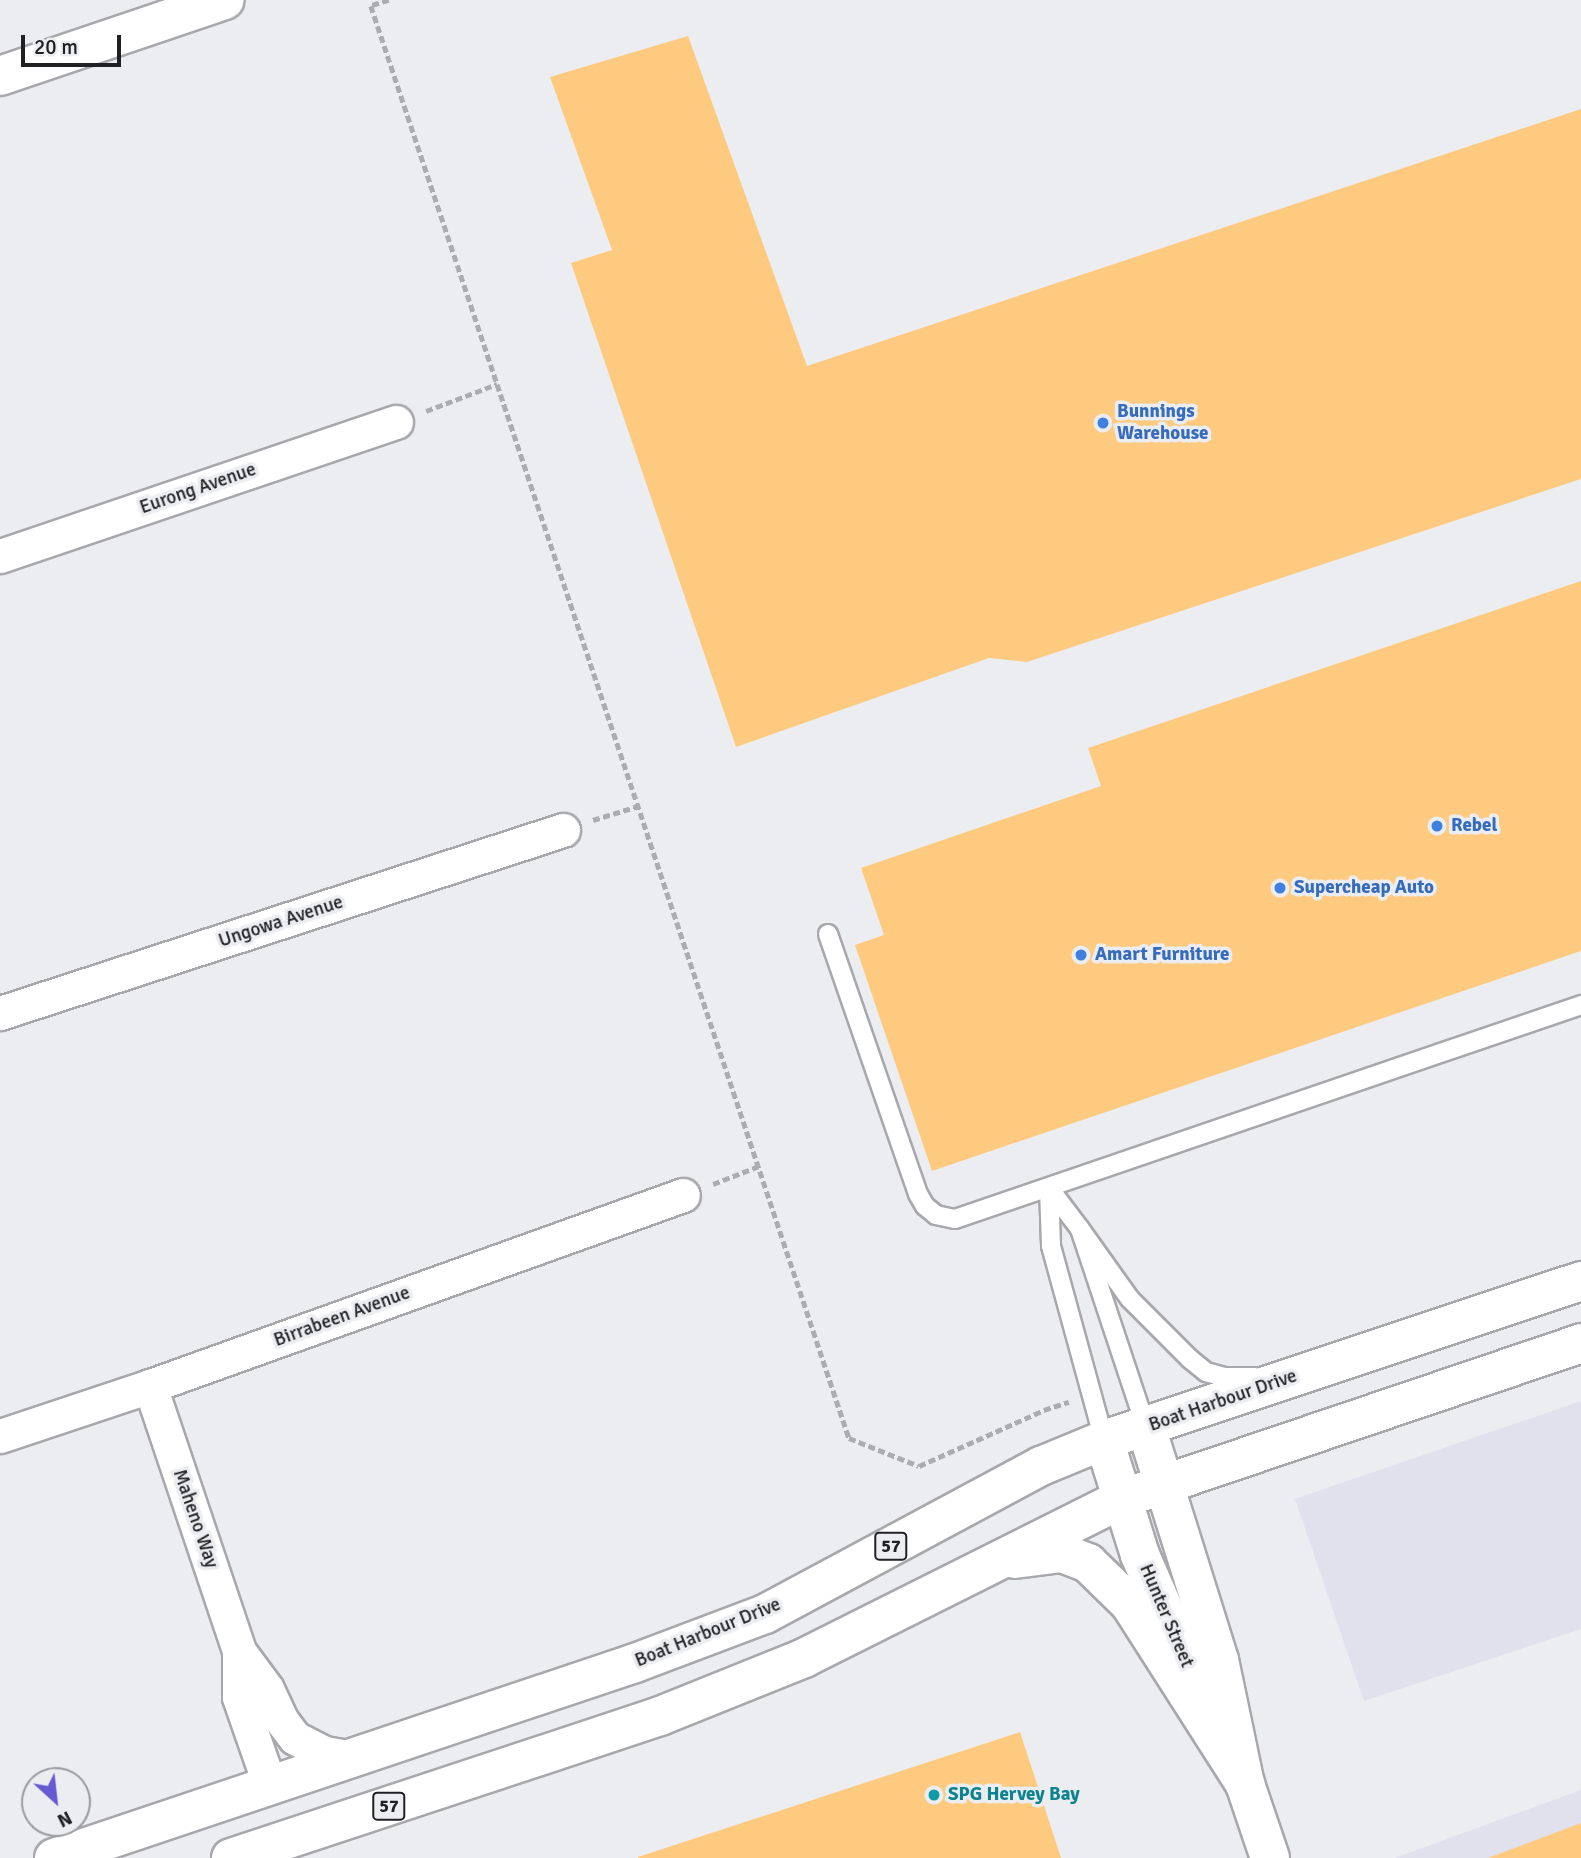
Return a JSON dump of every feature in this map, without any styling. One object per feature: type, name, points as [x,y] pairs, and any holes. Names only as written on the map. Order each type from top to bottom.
[{"type":"main road","points":[[0,76],[225,0]]},
{"type":"main road","name":"Boat Harbour Drive","points":[[54,1858],[110,1852],[270,1786],[635,1663],[765,1614],[1041,1466],[1104,1440],[1581,1281]]},
{"type":"main road","name":"57","points":[[232,1858],[660,1716],[804,1658],[992,1561],[1124,1498],[1581,1343]]},
{"type":"main road","name":"Hunter Street","points":[[1146,1427],[1166,1482],[1219,1660],[1245,1784],[1270,1858]]},
{"type":"main road","name":"Hunter Street","points":[[1104,1440],[1145,1568],[1189,1671],[1245,1784]]},
{"type":"main road","points":[[992,1561],[1062,1553],[1088,1563],[1130,1604],[1145,1624],[1245,1784]]},
{"type":"main road","points":[[270,1786],[295,1798],[318,1803],[442,1766],[545,1754]]},
{"type":"main road","points":[[301,1858],[394,1804]]},
{"type":"street","name":"Eurong Avenue","points":[[0,556],[396,422]]},
{"type":"street","name":"Ungowa Avenue","points":[[0,1013],[562,830]]},
{"type":"street","name":"Birrabeen Avenue","points":[[0,1436],[150,1386],[683,1195]]},
{"type":"street","name":"Maheno Way","points":[[150,1386],[239,1651],[267,1689],[282,1721],[295,1738],[325,1753],[352,1758]]},
{"type":"street","name":"Maheno Way","points":[[239,1651],[239,1697],[270,1786]]},
{"type":"lane","points":[[828,934],[909,1170],[925,1206],[936,1214],[956,1219],[1294,1101],[1581,1005]]},
{"type":"lane","points":[[1049,1188],[1130,1298],[1206,1372],[1225,1377],[1292,1377]]},
{"type":"lane","points":[[1049,1188],[1051,1246],[1104,1440]]},
{"type":"lane","points":[[1080,1229],[1146,1427]]},
{"type":"path","points":[[389,0],[371,6],[849,1438],[919,1466],[1044,1410],[1093,1395]]},
{"type":"path","points":[[396,422],[497,384]]},
{"type":"path","points":[[562,830],[638,806]]},
{"type":"path","points":[[683,1195],[759,1166]]},
{"type":"shaded area","points":[[1581,1401],[1581,1629],[1364,1701],[1295,1499]]},
{"type":"shaded area","points":[[1581,1790],[1581,1858],[1395,1858]]},
{"type":"building","name":"Bunnings Warehouse","points":[[688,36],[807,366],[1581,109],[1581,479],[1027,662],[989,658],[736,747],[571,263],[612,250],[550,77]]},
{"type":"building","points":[[1581,581],[1581,951],[932,1171],[855,945],[884,935],[861,868],[1101,786],[1088,748]]},
{"type":"building","name":"SPG Hervey Bay","points":[[1020,1732],[1061,1858],[638,1858],[638,1857]]},
{"type":"building","points":[[1581,1823],[1581,1858],[1488,1858]]},
{"type":"place","name":"Bunnings Warehouse","points":[[1103,423]]},
{"type":"place","name":"Rebel","points":[[1437,826]]},
{"type":"place","name":"Supercheap Auto","points":[[1280,888]]},
{"type":"place","name":"Amart Furniture","points":[[1081,955]]},
{"type":"place","name":"SPG Hervey Bay","points":[[934,1795]]}]
